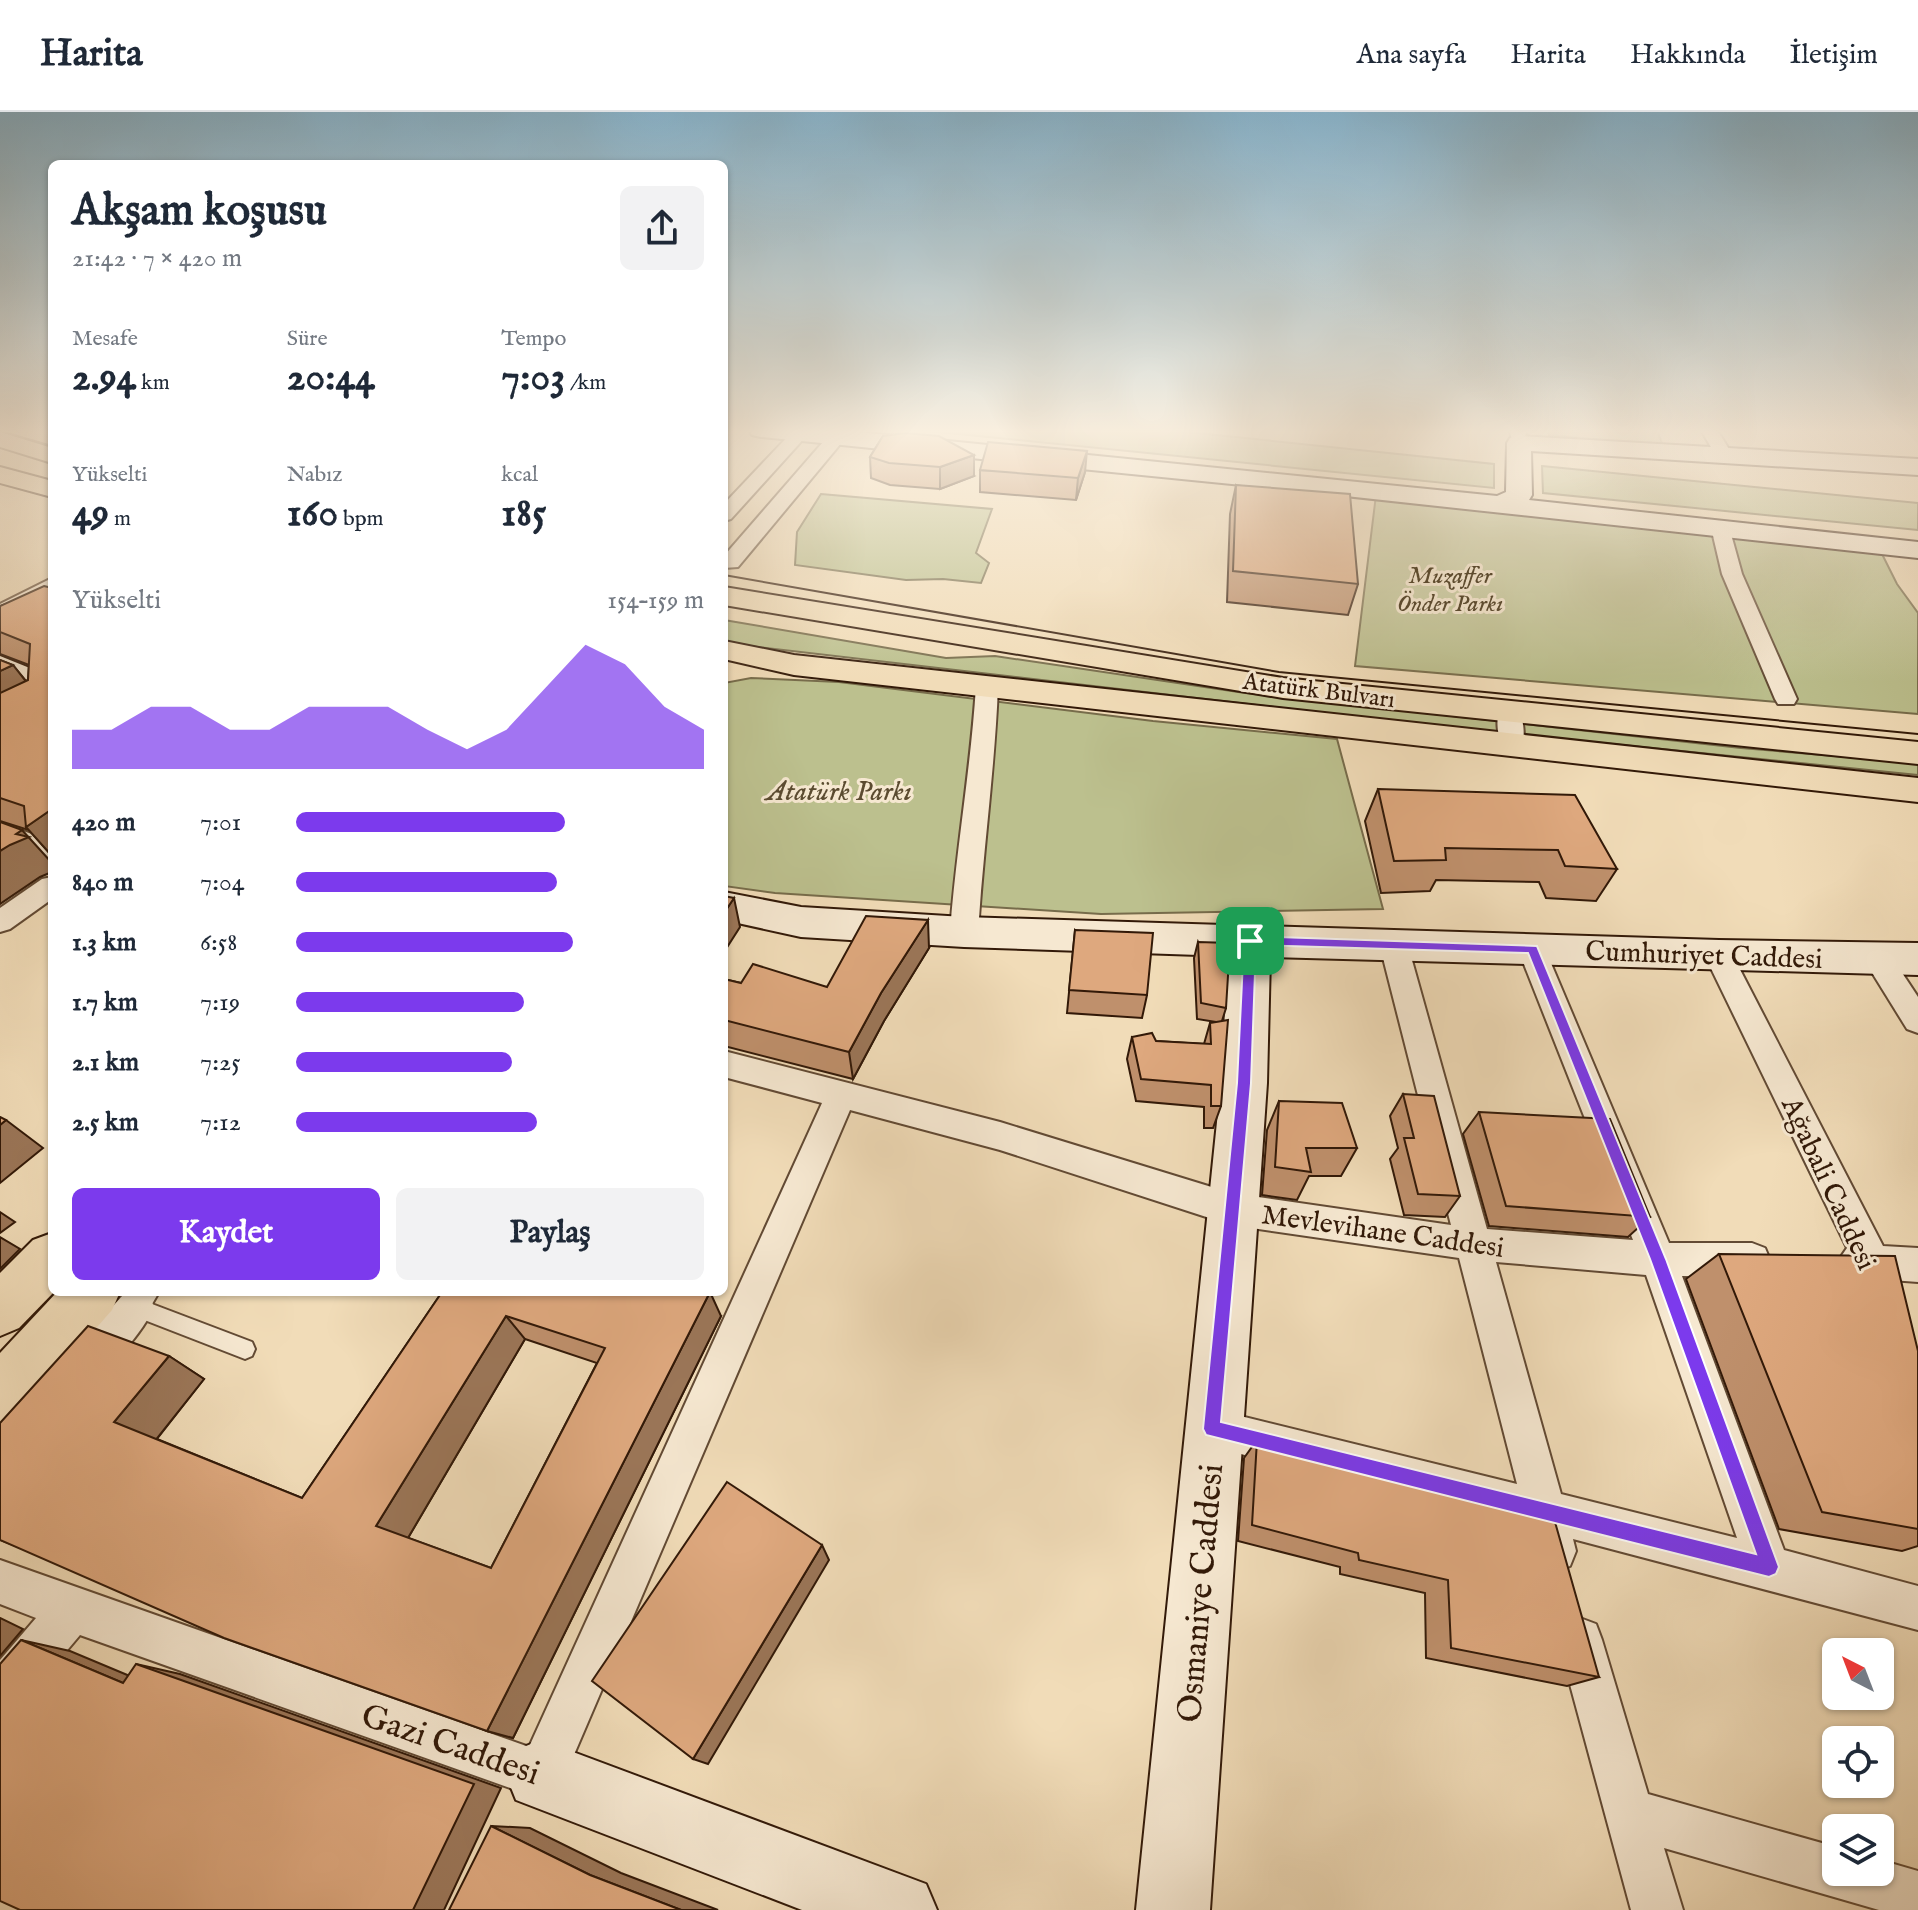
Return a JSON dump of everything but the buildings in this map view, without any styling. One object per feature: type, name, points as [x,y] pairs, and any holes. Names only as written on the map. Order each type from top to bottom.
[{"type":"main road","points":[[1608,514],[1918,550]]},
{"type":"main road","points":[[1651,514],[1918,536]]},
{"type":"main road","name":"Atatürk Bulvarı","points":[[728,597],[1511,727],[1918,790]]},
{"type":"main road","name":"Atatürk Bulvarı","points":[[728,651],[794,665],[987,686],[1511,727],[1918,753]]},
{"type":"main road","points":[[728,672],[794,665]]},
{"type":"main road","points":[[0,666],[48,699]]},
{"type":"main road","name":"Cumhuriyet Caddesi","points":[[728,907],[801,922],[964,932],[1719,956],[1918,959]]},
{"type":"main road","name":"Osmaniye Caddesi","points":[[1173,1910],[1244,1083],[1250,941]]},
{"type":"main road","points":[[0,1310],[48,1261]]},
{"type":"main road","points":[[0,1395],[126,1297]]},
{"type":"main road","name":"Gazi Caddesi","points":[[541,1775],[900,1910]]},
{"type":"street","points":[[728,563],[731,563],[776,514]]},
{"type":"street","points":[[1720,527],[1732,574],[1786,699]]},
{"type":"street","points":[[0,612],[48,586]]},
{"type":"street","points":[[964,932],[969,856],[984,746],[987,686]]},
{"type":"street","points":[[0,832],[48,849]]},
{"type":"street","points":[[0,922],[48,889]]},
{"type":"street","points":[[1394,946],[1544,1511],[1657,1910]]},
{"type":"street","points":[[1532,949],[1658,1259],[1769,1567]]},
{"type":"street","name":"Ağabali Caddesi","points":[[1719,956],[1872,1261],[1882,1306]]},
{"type":"street","points":[[1877,958],[1918,1021]]},
{"type":"street","name":"Mevlevihane Caddesi","points":[[728,1065],[1000,1136],[1231,1209],[1472,1244],[1658,1259],[1780,1260]]},
{"type":"street","points":[[541,1775],[841,1095]]},
{"type":"street","points":[[1826,1261],[1918,1265]]},
{"type":"street","points":[[63,1391],[126,1297]]},
{"type":"street","points":[[1212,1429],[1769,1567],[1918,1608]]},
{"type":"street","name":"Gazi Caddesi","points":[[0,1582],[541,1775]]},
{"type":"street","points":[[0,1695],[72,1610]]},
{"type":"street","points":[[1628,1813],[1918,1896]]},
{"type":"lane","points":[[126,1297],[245,1349]]},
{"type":"green space","points":[[808,514],[990,514],[976,553],[989,563],[981,583],[943,579],[906,580],[795,565],[797,532]]},
{"type":"green space","name":"Muzaffer Önder Parkı","points":[[1374,514],[1544,514],[1881,552],[1897,584],[1918,613],[1918,714],[1355,666]]},
{"type":"green space","points":[[1755,514],[1918,514],[1918,530]]},
{"type":"green space","points":[[728,621],[946,658],[995,656],[1245,693],[1741,748],[1918,763],[1918,775],[1456,728],[728,643]]},
{"type":"green space","name":"Atatürk Parkı","points":[[751,678],[839,682],[1153,721],[1337,739],[1383,909],[1101,914],[775,893],[728,887],[728,682]]},
{"type":"tram line","points":[[728,576],[1279,672],[1918,734]]},
{"type":"route","points":[[1250,941],[1532,949],[1658,1259],[1769,1567],[1212,1429],[1244,1083],[1250,941]]}]
